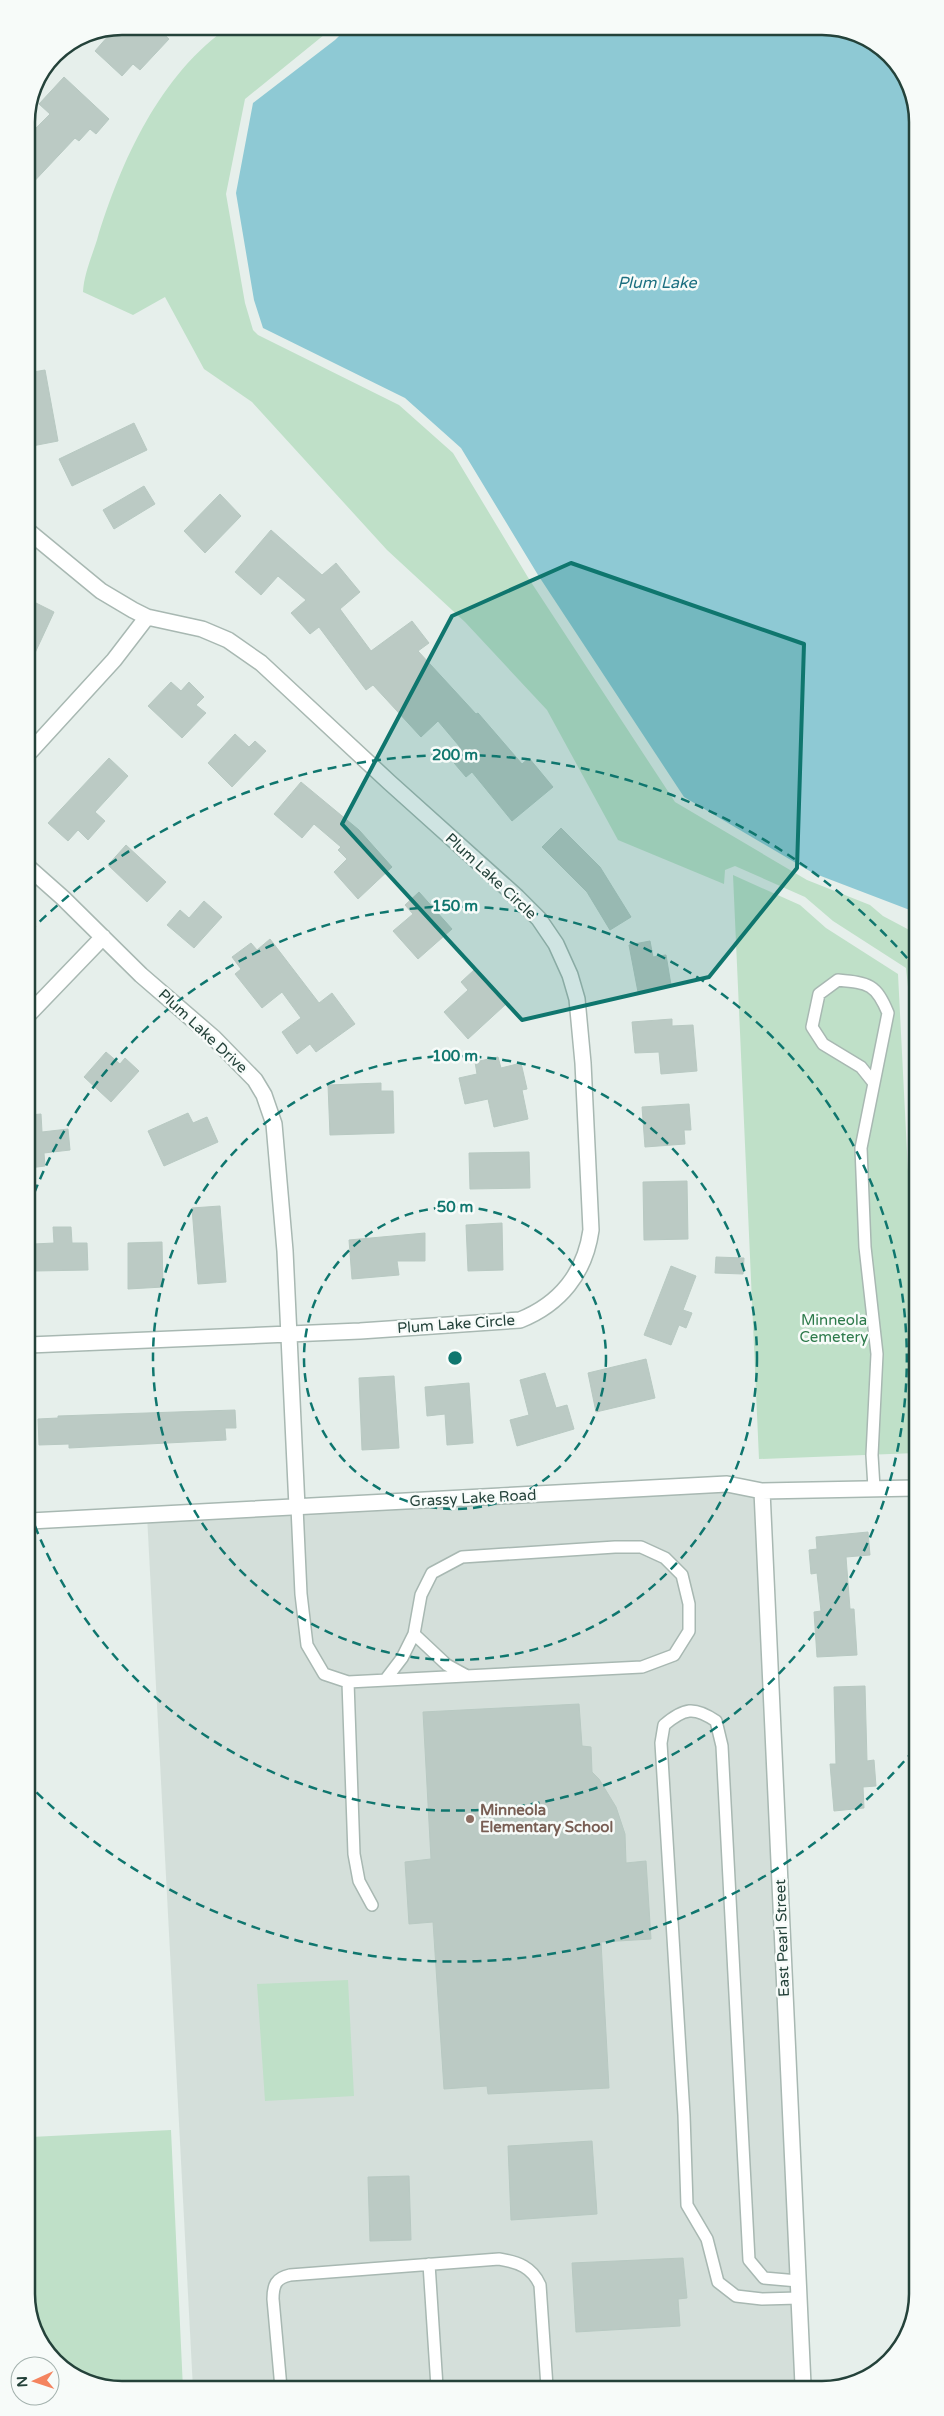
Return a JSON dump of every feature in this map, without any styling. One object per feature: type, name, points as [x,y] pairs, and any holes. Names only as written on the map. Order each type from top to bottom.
[{"type":"street","name":"Plum Lake Circle","points":[[35,537],[101,591],[147,617],[202,629],[228,640],[260,663],[533,914],[556,944],[570,975],[577,999],[583,1063],[591,1230],[589,1245],[580,1268],[568,1287],[552,1302],[534,1314],[520,1320],[494,1323],[35,1345]]},
{"type":"street","points":[[35,746],[114,660],[147,617]]},
{"type":"street","name":"Plum Lake Drive","points":[[35,874],[141,975],[214,1038],[255,1080],[264,1095],[274,1124],[290,1333]]},
{"type":"street","points":[[35,1008],[103,937]]},
{"type":"street","points":[[290,1333],[297,1507]]},
{"type":"street","name":"Grassy Lake Road","points":[[35,1521],[727,1484],[762,1491],[909,1488]]},
{"type":"street","name":"East Pearl Street","points":[[762,1491],[802,2381]]},
{"type":"lane","points":[[873,1082],[861,1067],[823,1044],[812,1027],[819,994],[838,980],[861,982],[879,992],[888,1013],[861,1148],[865,1247],[877,1354],[872,1455],[874,1488]]},
{"type":"lane","points":[[297,1507],[301,1594],[307,1645],[324,1674],[348,1682],[642,1667],[674,1655],[689,1631],[689,1604],[682,1575],[665,1558],[641,1547],[462,1557],[432,1573],[421,1595],[414,1634],[402,1658],[386,1679]]},
{"type":"lane","points":[[414,1634],[446,1665],[467,1676]]},
{"type":"lane","points":[[348,1682],[354,1854],[359,1881],[372,1905]]},
{"type":"lane","points":[[798,2281],[764,2278],[749,2260],[722,1746],[716,1721],[701,1711],[679,1712],[664,1725],[662,1743],[684,2115],[687,2205],[706,2239],[718,2282],[736,2296],[762,2299],[799,2298]]},
{"type":"lane","points":[[280,2381],[273,2299],[276,2281],[290,2276],[499,2259],[518,2264],[532,2271],[540,2285],[547,2381]]},
{"type":"lane","points":[[429,2264],[437,2381]]},
{"type":"highlighted area","points":[[571,563],[804,644],[797,868],[709,977],[522,1020],[342,824],[452,616]]},
{"type":"shaded area","name":"Minneola Elementary School","points":[[727,1484],[762,1491],[803,2381],[193,2381],[147,1515]]},
{"type":"green space","points":[[219,35],[324,35],[245,99],[226,194],[245,303],[253,330],[258,335],[399,405],[453,453],[529,579],[675,802],[807,880],[870,905],[883,916],[909,930],[909,996],[906,968],[833,921],[805,897],[735,866],[725,870],[724,884],[618,840],[547,710],[465,622],[387,550],[252,402],[204,369],[165,297],[133,315],[83,292],[87,272],[107,210],[131,150],[163,94],[205,46]]},
{"type":"green space","name":"Minneola Cemetery","points":[[733,875],[800,905],[826,928],[898,974],[909,1192],[909,1453],[759,1459]]},
{"type":"green space","points":[[348,1980],[354,2096],[265,2101],[257,1984]]},
{"type":"green space","points":[[171,2130],[183,2381],[117,2381],[84,2372],[69,2363],[53,2347],[40,2322],[35,2294],[35,2137]]},
{"type":"water","name":"Plum Lake","points":[[340,35],[827,35],[850,40],[865,47],[875,53],[891,69],[904,94],[909,122],[909,910],[813,873],[684,797],[538,575],[461,448],[405,398],[263,328],[254,300],[236,193],[253,103]]},
{"type":"building","points":[[165,35],[169,39],[140,70],[133,64],[122,76],[95,51],[108,37]]},
{"type":"building","points":[[64,77],[109,119],[96,134],[90,129],[79,141],[75,138],[35,180],[35,129],[50,114],[39,104]]},
{"type":"building","points":[[45,370],[58,441],[35,445],[35,372]]},
{"type":"building","points":[[134,423],[147,450],[72,486],[59,459]]},
{"type":"building","points":[[144,486],[155,504],[114,529],[103,510]]},
{"type":"building","points":[[220,494],[241,516],[205,553],[184,531]]},
{"type":"building","points":[[271,530],[322,575],[336,563],[360,592],[340,609],[371,651],[412,621],[429,643],[418,651],[476,714],[478,713],[522,764],[529,758],[553,787],[512,821],[472,772],[466,777],[449,757],[460,747],[438,721],[421,737],[373,685],[366,690],[319,627],[310,634],[291,613],[306,600],[278,576],[261,595],[235,572]]},
{"type":"building","points":[[35,602],[54,612],[35,653]]},
{"type":"building","points":[[171,682],[181,691],[189,682],[204,697],[196,705],[206,713],[182,738],[148,706]]},
{"type":"building","points":[[235,734],[249,747],[255,741],[266,751],[232,787],[208,763]]},
{"type":"building","points":[[109,758],[128,776],[95,812],[105,821],[88,840],[78,830],[68,841],[48,823]]},
{"type":"building","points":[[301,782],[359,830],[392,867],[358,899],[334,872],[347,859],[338,850],[341,847],[314,824],[302,838],[274,814]]},
{"type":"building","points":[[561,828],[600,867],[631,917],[610,930],[587,892],[542,847]]},
{"type":"building","points":[[126,845],[166,882],[147,902],[108,865]]},
{"type":"building","points":[[419,892],[452,929],[418,959],[393,931],[413,914],[405,905]]},
{"type":"building","points":[[204,901],[222,917],[194,948],[167,925],[180,910],[189,918]]},
{"type":"building","points":[[270,939],[319,1003],[332,993],[355,1024],[316,1052],[310,1044],[297,1054],[282,1032],[301,1018],[282,992],[262,1008],[235,974],[241,969],[232,957],[251,943],[257,950]]},
{"type":"building","points":[[650,941],[653,957],[666,955],[671,985],[638,992],[629,945]]},
{"type":"building","points":[[474,970],[505,1005],[468,1039],[444,1012],[468,990],[461,982]]},
{"type":"building","points":[[672,1019],[672,1026],[693,1025],[697,1071],[661,1074],[659,1052],[635,1053],[632,1022]]},
{"type":"building","points":[[106,1052],[120,1064],[125,1058],[139,1071],[111,1102],[84,1077]]},
{"type":"building","points":[[498,1057],[501,1068],[521,1063],[527,1089],[522,1090],[528,1119],[494,1127],[488,1099],[465,1104],[459,1078],[477,1074],[475,1062]]},
{"type":"building","points":[[381,1083],[381,1091],[393,1091],[394,1133],[330,1135],[328,1085]]},
{"type":"building","points":[[689,1104],[691,1130],[684,1130],[685,1144],[645,1147],[642,1107]]},
{"type":"building","points":[[188,1113],[193,1123],[207,1117],[218,1142],[164,1166],[148,1131]]},
{"type":"building","points":[[35,1114],[41,1114],[42,1132],[68,1129],[70,1150],[44,1153],[45,1166],[35,1167]]},
{"type":"building","points":[[529,1152],[530,1188],[470,1189],[469,1153]]},
{"type":"building","points":[[687,1181],[688,1239],[644,1240],[643,1182]]},
{"type":"building","points":[[220,1206],[226,1282],[198,1284],[192,1208]]},
{"type":"building","points":[[502,1223],[503,1270],[468,1271],[466,1225]]},
{"type":"building","points":[[53,1227],[71,1227],[72,1243],[87,1243],[88,1270],[35,1271],[35,1244],[54,1243]]},
{"type":"building","points":[[425,1233],[425,1261],[397,1261],[399,1275],[352,1279],[349,1240]]},
{"type":"building","points":[[162,1242],[163,1287],[128,1289],[128,1243]]},
{"type":"building","points":[[716,1257],[744,1258],[743,1274],[715,1273]]},
{"type":"building","points":[[671,1266],[696,1276],[683,1310],[692,1313],[686,1328],[679,1325],[671,1345],[644,1335]]},
{"type":"building","points":[[646,1359],[655,1398],[596,1412],[588,1373]]},
{"type":"building","points":[[545,1373],[556,1408],[567,1405],[574,1429],[517,1446],[510,1420],[529,1415],[520,1380]]},
{"type":"building","points":[[394,1376],[399,1448],[362,1450],[359,1378]]},
{"type":"building","points":[[469,1383],[473,1443],[447,1445],[445,1414],[427,1416],[425,1387]]},
{"type":"building","points":[[235,1410],[236,1428],[225,1428],[226,1440],[69,1448],[69,1444],[39,1445],[38,1419],[58,1418],[58,1416]]},
{"type":"building","points":[[868,1532],[870,1555],[846,1557],[850,1609],[854,1609],[857,1655],[817,1657],[814,1612],[821,1611],[817,1573],[811,1574],[809,1550],[817,1549],[816,1537]]},
{"type":"building","points":[[865,1686],[867,1761],[874,1760],[876,1786],[863,1787],[864,1808],[834,1811],[830,1764],[836,1764],[834,1687]]},
{"type":"building","points":[[579,1704],[582,1746],[591,1747],[592,1772],[599,1779],[616,1807],[625,1834],[626,1863],[646,1861],[651,1939],[601,1942],[609,2088],[488,2094],[487,2086],[444,2089],[433,1922],[409,1924],[405,1862],[431,1859],[423,1712]]},
{"type":"building","points":[[592,2141],[597,2214],[511,2220],[508,2146]]},
{"type":"building","points":[[409,2176],[411,2240],[370,2241],[368,2177]]},
{"type":"building","points":[[683,2258],[687,2298],[678,2299],[680,2326],[576,2332],[572,2263]]},
{"type":"place","name":"Minneola Elementary School","points":[[470,1819]]}]
